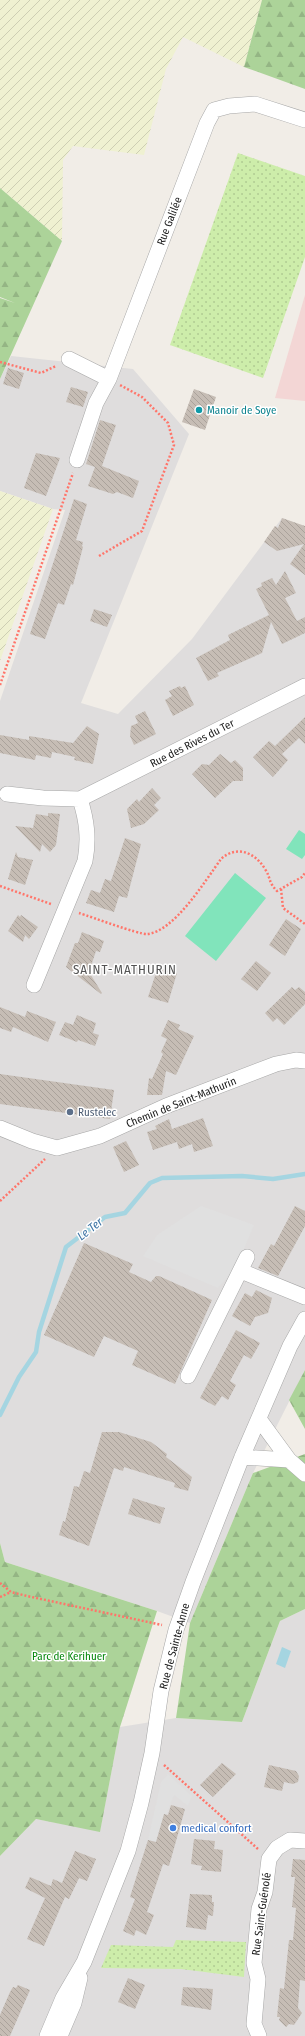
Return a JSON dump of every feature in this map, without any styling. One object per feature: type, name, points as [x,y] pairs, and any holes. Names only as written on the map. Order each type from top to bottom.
[{"type":"street","name":"Rue Galilée","points":[[109,379],[207,123],[214,110],[229,106],[256,104],[305,120]]},
{"type":"street","points":[[69,359],[109,379],[96,402],[77,460]]},
{"type":"street","name":"Rue des Rives du Ter","points":[[7,794],[43,798],[80,799],[305,686]]},
{"type":"street","points":[[34,985],[85,861],[89,842],[84,810],[80,799]]},
{"type":"street","name":"Chemin de Saint-Mathurin","points":[[57,1148],[100,1136],[166,1106],[276,1064],[296,1060],[305,1061]]},
{"type":"street","points":[[0,1128],[32,1141],[57,1148]]},
{"type":"street","points":[[188,1376],[241,1271],[247,1256]]},
{"type":"street","points":[[241,1271],[305,1297]]},
{"type":"street","name":"Rue de Sainte-Anne","points":[[47,2036],[63,1998],[84,1962],[118,1879],[135,1827],[152,1753],[161,1692],[176,1630],[192,1582],[258,1419],[290,1346],[305,1318]]},
{"type":"street","points":[[258,1419],[289,1460],[305,1474]]},
{"type":"street","points":[[242,1457],[289,1460]]},
{"type":"street","name":"Rue Saint-Guénolé","points":[[259,2036],[254,2024],[258,1978],[254,1963],[259,1909],[265,1892],[268,1859],[277,1848],[290,1840],[305,1841]]},
{"type":"street","name":"Rue de Sainte-Anne","points":[[60,2036],[74,2003],[84,1962]]},
{"type":"path","points":[[0,362],[41,373],[69,359]]},
{"type":"path","points":[[99,556],[142,531],[174,445],[168,423],[142,397],[109,379]]},
{"type":"path","points":[[0,685],[77,460]]},
{"type":"path","points":[[0,886],[145,934],[161,931],[175,919],[228,852],[239,851],[250,854],[258,860],[269,876],[270,884],[277,891],[302,877],[305,872]]},
{"type":"path","points":[[281,889],[284,908],[305,924]]},
{"type":"path","points":[[0,1201],[57,1148]]},
{"type":"path","points":[[0,1583],[11,1592],[144,1620],[176,1630]]},
{"type":"path","points":[[0,1597],[11,1592]]},
{"type":"path","points":[[160,1770],[162,1763],[246,1838]]},
{"type":"shaded area","points":[[305,295],[305,401],[275,398]]},
{"type":"shaded area","points":[[11,356],[133,369],[189,434],[81,703],[118,714],[192,639],[282,518],[305,527],[305,1370],[253,1473],[190,1623],[5,1562],[0,1543],[0,701],[65,510],[53,509],[0,491],[0,379]]},
{"type":"shaded area","points":[[201,1206],[254,1225],[236,1268],[218,1288],[143,1256],[157,1235]]},
{"type":"shaded area","points":[[305,1609],[305,2036],[0,2036],[0,1856],[36,1819],[100,1831],[120,1727],[176,1718],[242,1722],[280,1621]]},
{"type":"shaded area","points":[[168,1774],[192,1796],[188,1806],[174,1795],[156,1842],[148,1840],[161,1782]]},
{"type":"green space","points":[[0,0],[262,0],[244,67],[183,37],[166,69],[144,155],[73,146],[63,160],[62,241],[0,188]]},
{"type":"green space","points":[[262,0],[305,0],[305,89],[244,67]]},
{"type":"green space","points":[[238,153],[305,176],[305,257],[263,378],[170,345]]},
{"type":"green space","points":[[0,188],[62,241],[0,379],[0,298],[15,303],[0,297]]},
{"type":"green space","points":[[0,491],[53,509],[0,661]]},
{"type":"green space","points":[[299,830],[305,834],[305,855],[302,859],[286,849]]},
{"type":"green space","points":[[235,873],[266,898],[216,961],[185,936]]},
{"type":"green space","points":[[305,1370],[305,1429],[289,1400]]},
{"type":"green space","points":[[305,1454],[305,1609],[280,1621],[242,1722],[176,1718],[190,1623],[253,1473]]},
{"type":"green space","name":"Parc de Kerihuer","points":[[0,1543],[5,1562],[157,1611],[120,1727],[100,1832],[36,1819],[0,1856]]},
{"type":"green space","points":[[176,1940],[246,1942],[244,1977],[181,1969],[101,1968],[111,1945],[173,1947]]},
{"type":"water","points":[[282,1647],[291,1651],[285,1668],[276,1664]]},
{"type":"building","points":[[8,368],[24,373],[19,389],[3,384]]},
{"type":"building","points":[[71,387],[88,392],[83,407],[66,402]]},
{"type":"building","name":"Manoir de Soye","points":[[194,389],[216,397],[205,430],[182,422]]},
{"type":"building","points":[[100,420],[116,425],[102,466],[139,481],[133,498],[117,492],[113,494],[88,486],[95,467],[86,464]]},
{"type":"building","points":[[36,453],[60,458],[46,496],[24,488]]},
{"type":"building","points":[[74,499],[87,504],[76,540],[83,542],[83,547],[73,585],[71,584],[64,605],[58,603],[45,639],[30,634]]},
{"type":"building","points":[[282,518],[305,526],[305,575],[290,564],[304,544],[277,551],[264,542],[275,526],[278,528]]},
{"type":"building","points":[[285,571],[296,593],[285,598],[297,621],[305,617],[305,633],[282,644],[271,622],[262,653],[217,673],[219,676],[208,681],[196,658],[230,640],[228,635],[269,615],[256,589],[262,586],[261,583],[272,578],[276,585]]},
{"type":"building","points":[[94,609],[112,615],[107,627],[90,621]]},
{"type":"building","points":[[180,686],[181,688],[185,686],[194,705],[173,716],[165,700],[172,696],[169,691]]},
{"type":"building","points":[[145,711],[156,734],[134,745],[130,736],[131,726],[138,723],[135,716]]},
{"type":"building","points":[[305,717],[305,744],[299,738],[282,754],[288,760],[273,777],[253,757],[269,741],[275,746]]},
{"type":"building","points":[[87,726],[99,734],[93,764],[74,760],[75,757],[52,752],[51,758],[36,755],[35,760],[0,753],[0,735],[29,740],[29,736],[73,743]]},
{"type":"building","points":[[220,754],[231,763],[235,760],[243,768],[243,781],[233,781],[215,798],[192,774],[202,764],[209,765]]},
{"type":"building","points":[[152,788],[161,798],[154,805],[159,810],[144,824],[131,828],[127,809],[137,799],[139,802]]},
{"type":"building","points":[[48,813],[60,814],[56,845],[50,852],[42,844],[40,852],[15,826],[33,828],[36,814],[48,816]]},
{"type":"building","points":[[125,838],[141,844],[127,898],[119,896],[114,912],[86,903],[91,890],[100,893],[105,879],[111,881]]},
{"type":"building","points":[[16,852],[18,857],[33,860],[25,885],[8,879]]},
{"type":"building","points":[[18,915],[20,917],[21,915],[38,927],[29,939],[25,935],[23,942],[8,931]]},
{"type":"building","points":[[286,919],[301,929],[285,956],[269,945]]},
{"type":"building","points":[[82,932],[104,941],[100,952],[96,951],[89,972],[102,993],[101,994],[66,967],[75,943],[78,943]]},
{"type":"building","points":[[256,961],[271,973],[257,991],[241,979]]},
{"type":"building","points":[[158,967],[177,973],[168,1003],[148,997]]},
{"type":"building","points":[[292,987],[295,990],[299,987],[305,992],[305,1004],[284,1025],[277,1018],[273,1022],[265,1013]]},
{"type":"building","points":[[0,1007],[25,1017],[27,1011],[56,1022],[48,1042],[13,1027],[11,1032],[0,1028]]},
{"type":"building","points":[[77,1015],[96,1023],[93,1033],[99,1035],[95,1046],[78,1040],[77,1042],[59,1035],[65,1022],[73,1025]]},
{"type":"building","points":[[168,1020],[180,1025],[178,1029],[194,1036],[176,1075],[166,1071],[162,1095],[147,1095],[149,1078],[152,1079],[163,1054],[161,1052],[167,1039],[161,1036]]},
{"type":"building","points":[[0,1074],[114,1090],[110,1119],[0,1104]]},
{"type":"building","points":[[203,1118],[213,1146],[194,1152],[192,1144],[179,1149],[177,1142],[153,1150],[147,1132],[157,1129],[155,1126],[169,1119],[172,1129]]},
{"type":"building","points":[[126,1141],[139,1165],[124,1172],[113,1147]]},
{"type":"building","points":[[295,1206],[305,1211],[305,1226],[278,1276],[258,1268],[271,1244],[274,1246]]},
{"type":"building","points":[[84,1243],[133,1264],[129,1272],[151,1282],[156,1276],[159,1276],[212,1300],[175,1384],[132,1365],[138,1351],[104,1336],[94,1357],[44,1335]]},
{"type":"building","points":[[256,1290],[272,1298],[268,1313],[255,1317],[250,1326],[232,1316],[245,1293],[252,1297]]},
{"type":"building","points":[[236,1330],[260,1343],[251,1359],[244,1355],[230,1381],[236,1385],[228,1400],[222,1396],[215,1406],[200,1398]]},
{"type":"building","points":[[102,1432],[119,1432],[151,1442],[167,1454],[166,1457],[192,1477],[188,1491],[174,1487],[175,1483],[124,1467],[123,1471],[114,1468],[89,1546],[59,1535],[63,1521],[65,1522],[74,1486],[79,1487],[84,1471],[90,1473]]},
{"type":"building","points":[[133,1498],[165,1508],[160,1524],[128,1514]]},
{"type":"building","points":[[222,1763],[236,1774],[213,1797],[200,1785]]},
{"type":"building","points":[[269,1765],[296,1771],[299,1776],[298,1782],[293,1784],[284,1782],[282,1791],[264,1787]]},
{"type":"building","points":[[171,1805],[185,1809],[169,1866],[163,1864],[147,1912],[154,1915],[146,1935],[136,1930],[134,1936],[123,1931],[135,1899],[130,1897],[148,1840],[156,1842],[164,1814],[168,1815]]},
{"type":"building","points":[[194,1839],[215,1841],[214,1849],[223,1850],[221,1872],[201,1870],[202,1866],[191,1864]]},
{"type":"building","points":[[75,1851],[96,1859],[87,1881],[79,1878],[69,1899],[65,1897],[44,1946],[27,1939],[45,1898],[25,1888],[30,1877],[51,1886],[53,1879],[62,1883]]},
{"type":"building","points":[[293,1859],[305,1860],[305,1981],[300,1980],[298,2008],[302,2013],[294,2025],[289,2024],[286,2027],[279,2020],[280,2017],[277,2017],[280,1988],[284,1989],[289,1940],[293,1940],[296,1908],[292,1907],[295,1877],[291,1877]]},
{"type":"building","points":[[190,1894],[212,1895],[212,1902],[214,1902],[213,1916],[208,1915],[206,1930],[186,1927]]},
{"type":"building","points":[[128,1978],[145,1985],[135,2009],[118,2002]]},
{"type":"building","points":[[18,1985],[30,1990],[10,2036],[0,2036],[0,2015],[13,1987],[16,1988]]},
{"type":"building","points":[[183,1987],[213,1989],[211,2010],[181,2005]]},
{"type":"waterway","name":"Le Ter","points":[[0,1415],[19,1377],[36,1352],[39,1332],[66,1247],[105,1217],[125,1213],[150,1183],[162,1178],[242,1176],[273,1179],[305,1174]]},
{"type":"place","name":"Manoir de Soye","points":[[199,410]]},
{"type":"place","name":"Rustelec","points":[[70,1112]]},
{"type":"place","name":"medical confort","points":[[173,1828]]},
{"type":"district","name":"SAINT-MATHURIN","points":[[125,969]]}]
